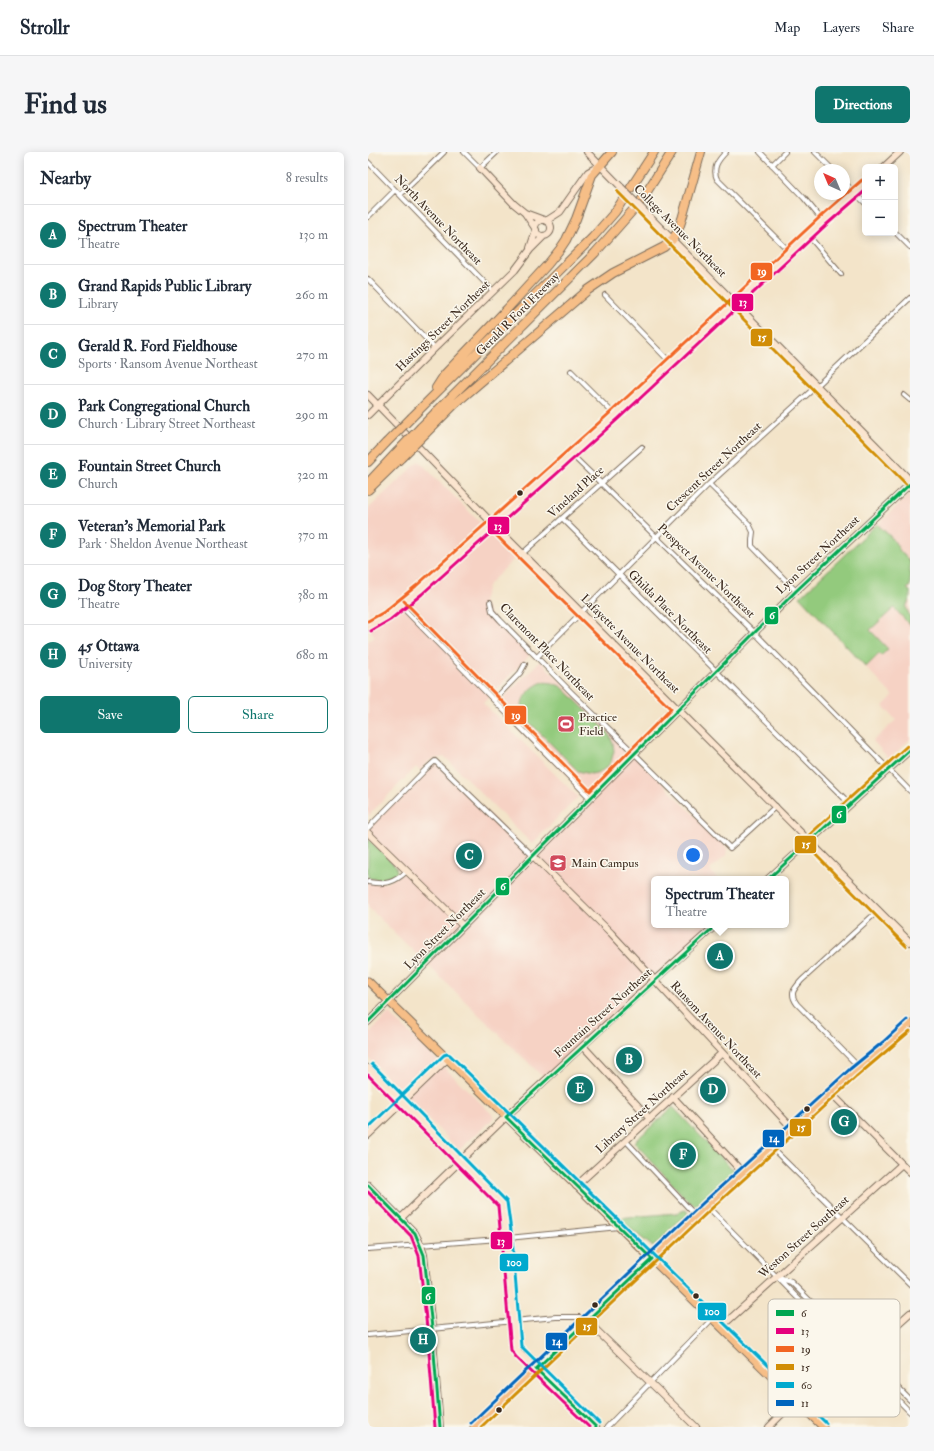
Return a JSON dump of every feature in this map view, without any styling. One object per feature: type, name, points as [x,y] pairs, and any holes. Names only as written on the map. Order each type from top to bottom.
[{"type":"highway","points":[[424,405],[445,374],[507,309],[560,249],[576,219],[592,175],[612,152]]},
{"type":"highway","name":"Gerald R Ford Freeway","points":[[368,462],[593,237],[615,212],[654,152]]},
{"type":"highway","name":"Gerald R Ford Freeway","points":[[368,483],[424,430],[595,253],[641,201],[672,152]]},
{"type":"highway","points":[[424,430],[588,290],[613,273],[664,247],[672,240],[678,232],[700,152]]},
{"type":"highway","points":[[368,490],[398,456]]},
{"type":"main road","points":[[368,981],[768,1373]]},
{"type":"main road","points":[[474,1427],[696,1216],[859,1067],[910,1024]]},
{"type":"main road","points":[[813,1417],[823,1427]]},
{"type":"street","points":[[400,195],[444,152]]},
{"type":"street","points":[[464,152],[514,204],[525,213],[538,234],[544,236],[548,234],[551,230],[550,225],[545,221],[525,213]]},
{"type":"street","points":[[480,168],[497,152]]},
{"type":"street","name":"College Avenue Northeast","points":[[587,152],[644,212],[910,480]]},
{"type":"street","points":[[726,152],[721,157],[715,169],[717,179],[790,252]]},
{"type":"street","points":[[760,152],[804,198],[823,221]]},
{"type":"street","points":[[772,165],[785,152]]},
{"type":"street","points":[[815,152],[827,164]]},
{"type":"street","points":[[887,164],[900,152]]},
{"type":"street","name":"North Avenue Northeast","points":[[368,162],[494,291]]},
{"type":"street","points":[[536,229],[539,222],[545,221],[560,212],[588,172],[600,166]]},
{"type":"street","points":[[368,627],[387,616],[493,524],[615,415],[735,302],[862,187]]},
{"type":"street","points":[[850,188],[862,200]]},
{"type":"street","points":[[368,217],[395,190]]},
{"type":"street","name":"Hastings Street Northeast","points":[[530,250],[536,229]]},
{"type":"street","points":[[808,235],[841,274]]},
{"type":"street","points":[[898,235],[910,247]]},
{"type":"street","name":"Hastings Street Northeast","points":[[368,415],[434,348],[515,270],[530,250],[544,236]]},
{"type":"street","points":[[368,279],[434,348]]},
{"type":"street","points":[[606,295],[671,363]]},
{"type":"street","name":"Crescent Street Northeast","points":[[537,656],[709,484],[910,298]]},
{"type":"street","points":[[571,371],[615,415]]},
{"type":"street","name":"Lafayette Avenue Northeast","points":[[368,395],[493,524],[910,942]]},
{"type":"street","points":[[904,395],[910,400]]},
{"type":"street","name":"Vineland Place","points":[[523,553],[642,447]]},
{"type":"street","name":"Prospect Avenue Northeast","points":[[571,454],[754,632],[910,790]]},
{"type":"street","points":[[709,484],[749,524],[753,532],[752,546],[796,591]]},
{"type":"street","name":"Lyon Street Northeast","points":[[368,1022],[754,632],[910,484]]},
{"type":"street","name":"Ghilda Place Northeast","points":[[562,518],[850,804]]},
{"type":"street","name":"Claremont Place Northeast","points":[[490,602],[492,611],[572,693],[730,848],[776,806]]},
{"type":"street","points":[[400,605],[590,798]]},
{"type":"street","points":[[494,700],[520,673],[525,664]]},
{"type":"street","points":[[771,876],[910,750]]},
{"type":"street","name":"Ransom Avenue Northeast","points":[[368,828],[426,769],[435,762],[611,933],[792,1128]]},
{"type":"street","points":[[368,832],[463,926]]},
{"type":"street","points":[[368,882],[393,882],[399,879],[407,871]]},
{"type":"street","points":[[859,1067],[793,999],[792,994],[802,980],[879,910]]},
{"type":"street","name":"Fountain Street Northeast","points":[[401,1218],[506,1117],[713,928]]},
{"type":"street","points":[[583,1046],[650,1118]]},
{"type":"street","name":"Library Street Northeast","points":[[576,1186],[722,1052]]},
{"type":"street","points":[[368,1135],[448,1059]]},
{"type":"street","points":[[368,1068],[503,1204],[516,1348],[519,1353],[596,1427]]},
{"type":"street","points":[[831,1093],[910,1172]]},
{"type":"street","points":[[673,1097],[743,1173]]},
{"type":"street","points":[[626,1141],[696,1216]]},
{"type":"street","points":[[771,1147],[910,1284]]},
{"type":"street","name":"Weston Street Southeast","points":[[721,1327],[902,1164]]},
{"type":"street","points":[[368,1184],[415,1233],[424,1254],[440,1427]]},
{"type":"street","points":[[707,1206],[798,1299]]},
{"type":"street","points":[[368,1249],[421,1246],[619,1227]]},
{"type":"street","points":[[777,1277],[791,1282],[808,1299]]},
{"type":"street","points":[[900,1322],[910,1313]]},
{"type":"street","points":[[368,1335],[432,1328],[579,1316],[587,1321],[696,1427]]},
{"type":"street","points":[[607,1427],[712,1319]]},
{"type":"street","points":[[900,1390],[910,1400]]},
{"type":"street","points":[[900,1402],[910,1412]]},
{"type":"street","points":[[770,1427],[780,1417]]},
{"type":"shaded area","points":[[419,461],[515,558],[489,584],[483,601],[489,613],[530,655],[483,703],[578,797],[532,844],[445,757],[430,760],[420,770],[416,767],[368,816],[368,641],[375,637],[368,626],[368,509]]},
{"type":"shaded area","points":[[910,494],[910,739],[889,759],[873,741],[896,720],[883,706],[893,696],[800,597]]},
{"type":"shaded area","name":"Main Campus","points":[[540,661],[727,848],[726,855],[710,870],[715,876],[651,876],[651,928],[707,928],[648,980],[545,1076],[540,1074],[368,907],[368,882],[386,883],[407,871],[368,833],[368,828],[434,762],[533,856],[590,798],[497,704]]},
{"type":"shaded area","points":[[389,1013],[495,1117],[459,1150],[368,1057],[368,1034]]},
{"type":"green space","points":[[877,524],[893,539],[900,551],[910,561],[910,586],[907,589],[910,591],[910,598],[906,607],[910,617],[910,625],[894,608],[870,630],[888,649],[881,656],[879,654],[866,667],[800,597]]},
{"type":"green space","name":"Practice Field","points":[[543,682],[553,683],[562,687],[609,733],[614,751],[611,762],[605,769],[591,774],[578,771],[524,717],[522,706],[525,696],[529,691]]},
{"type":"green space","points":[[368,839],[396,866],[397,872],[388,879],[380,880],[368,878]]},
{"type":"green space","points":[[673,1107],[730,1167],[734,1169],[734,1172],[696,1206],[687,1200],[634,1142]]},
{"type":"green space","points":[[685,1210],[687,1211],[688,1215],[684,1219],[682,1218],[662,1238],[662,1240],[653,1247],[617,1218],[677,1213]]},
{"type":"water","points":[[684,1153],[688,1153],[691,1158],[688,1163],[684,1163],[681,1160],[681,1156]]},
{"type":"transit line","name":"19","points":[[368,621],[384,612],[416,586],[612,411],[820,217],[862,180]]},
{"type":"transit line","name":"15","points":[[617,191],[906,484]]},
{"type":"transit line","name":"13","points":[[371,631],[390,620],[422,594],[618,419],[826,225],[862,194]]},
{"type":"transit line","name":"6","points":[[368,1022],[796,591],[910,484]]},
{"type":"transit line","name":"19","points":[[404,601],[590,791],[671,709],[489,528]]},
{"type":"transit line","name":"15","points":[[906,946],[806,845],[805,841],[807,837],[907,746]]},
{"type":"transit line","name":"6","points":[[771,876],[910,750]]},
{"type":"transit line","name":"6","points":[[596,1427],[536,1369],[652,1259],[506,1117],[713,928]]},
{"type":"transit line","name":"14","points":[[471,1423],[704,1202],[850,1069],[907,1020]]},
{"type":"transit line","name":"15","points":[[481,1427],[710,1210],[856,1077],[910,1031]]},
{"type":"transit line","name":"100","points":[[368,1128],[444,1055],[450,1055],[768,1366]]},
{"type":"transit line","name":"100","points":[[372,1064],[507,1202],[512,1238],[521,1346],[599,1423]]},
{"type":"transit line","name":"13","points":[[368,1075],[498,1206],[511,1350],[516,1357],[589,1427]]},
{"type":"transit line","name":"6","points":[[368,1185],[415,1233],[424,1255],[432,1328],[440,1427]]},
{"type":"transit line","name":"13","points":[[368,1192],[411,1236],[419,1256],[427,1328],[435,1427]]},
{"type":"transit line","name":"100","points":[[820,1417],[826,1423]]},
{"type":"place","name":"Practice Field","points":[[566,724]]},
{"type":"place","name":"Gerald R. Ford Fieldhouse","points":[[469,856]]},
{"type":"place","name":"Main Campus","points":[[558,863]]},
{"type":"place","name":"Spectrum Theater","points":[[720,956]]},
{"type":"place","name":"Grand Rapids Public Library","points":[[629,1060]]},
{"type":"place","name":"Fountain Street Church","points":[[580,1089]]},
{"type":"place","name":"Park Congregational Church","points":[[713,1090]]},
{"type":"place","name":"Dog Story Theater","points":[[844,1122]]},
{"type":"place","name":"Veteran's Memorial Park","points":[[683,1155]]},
{"type":"place","name":"45 Ottawa","points":[[423,1340]]}]
